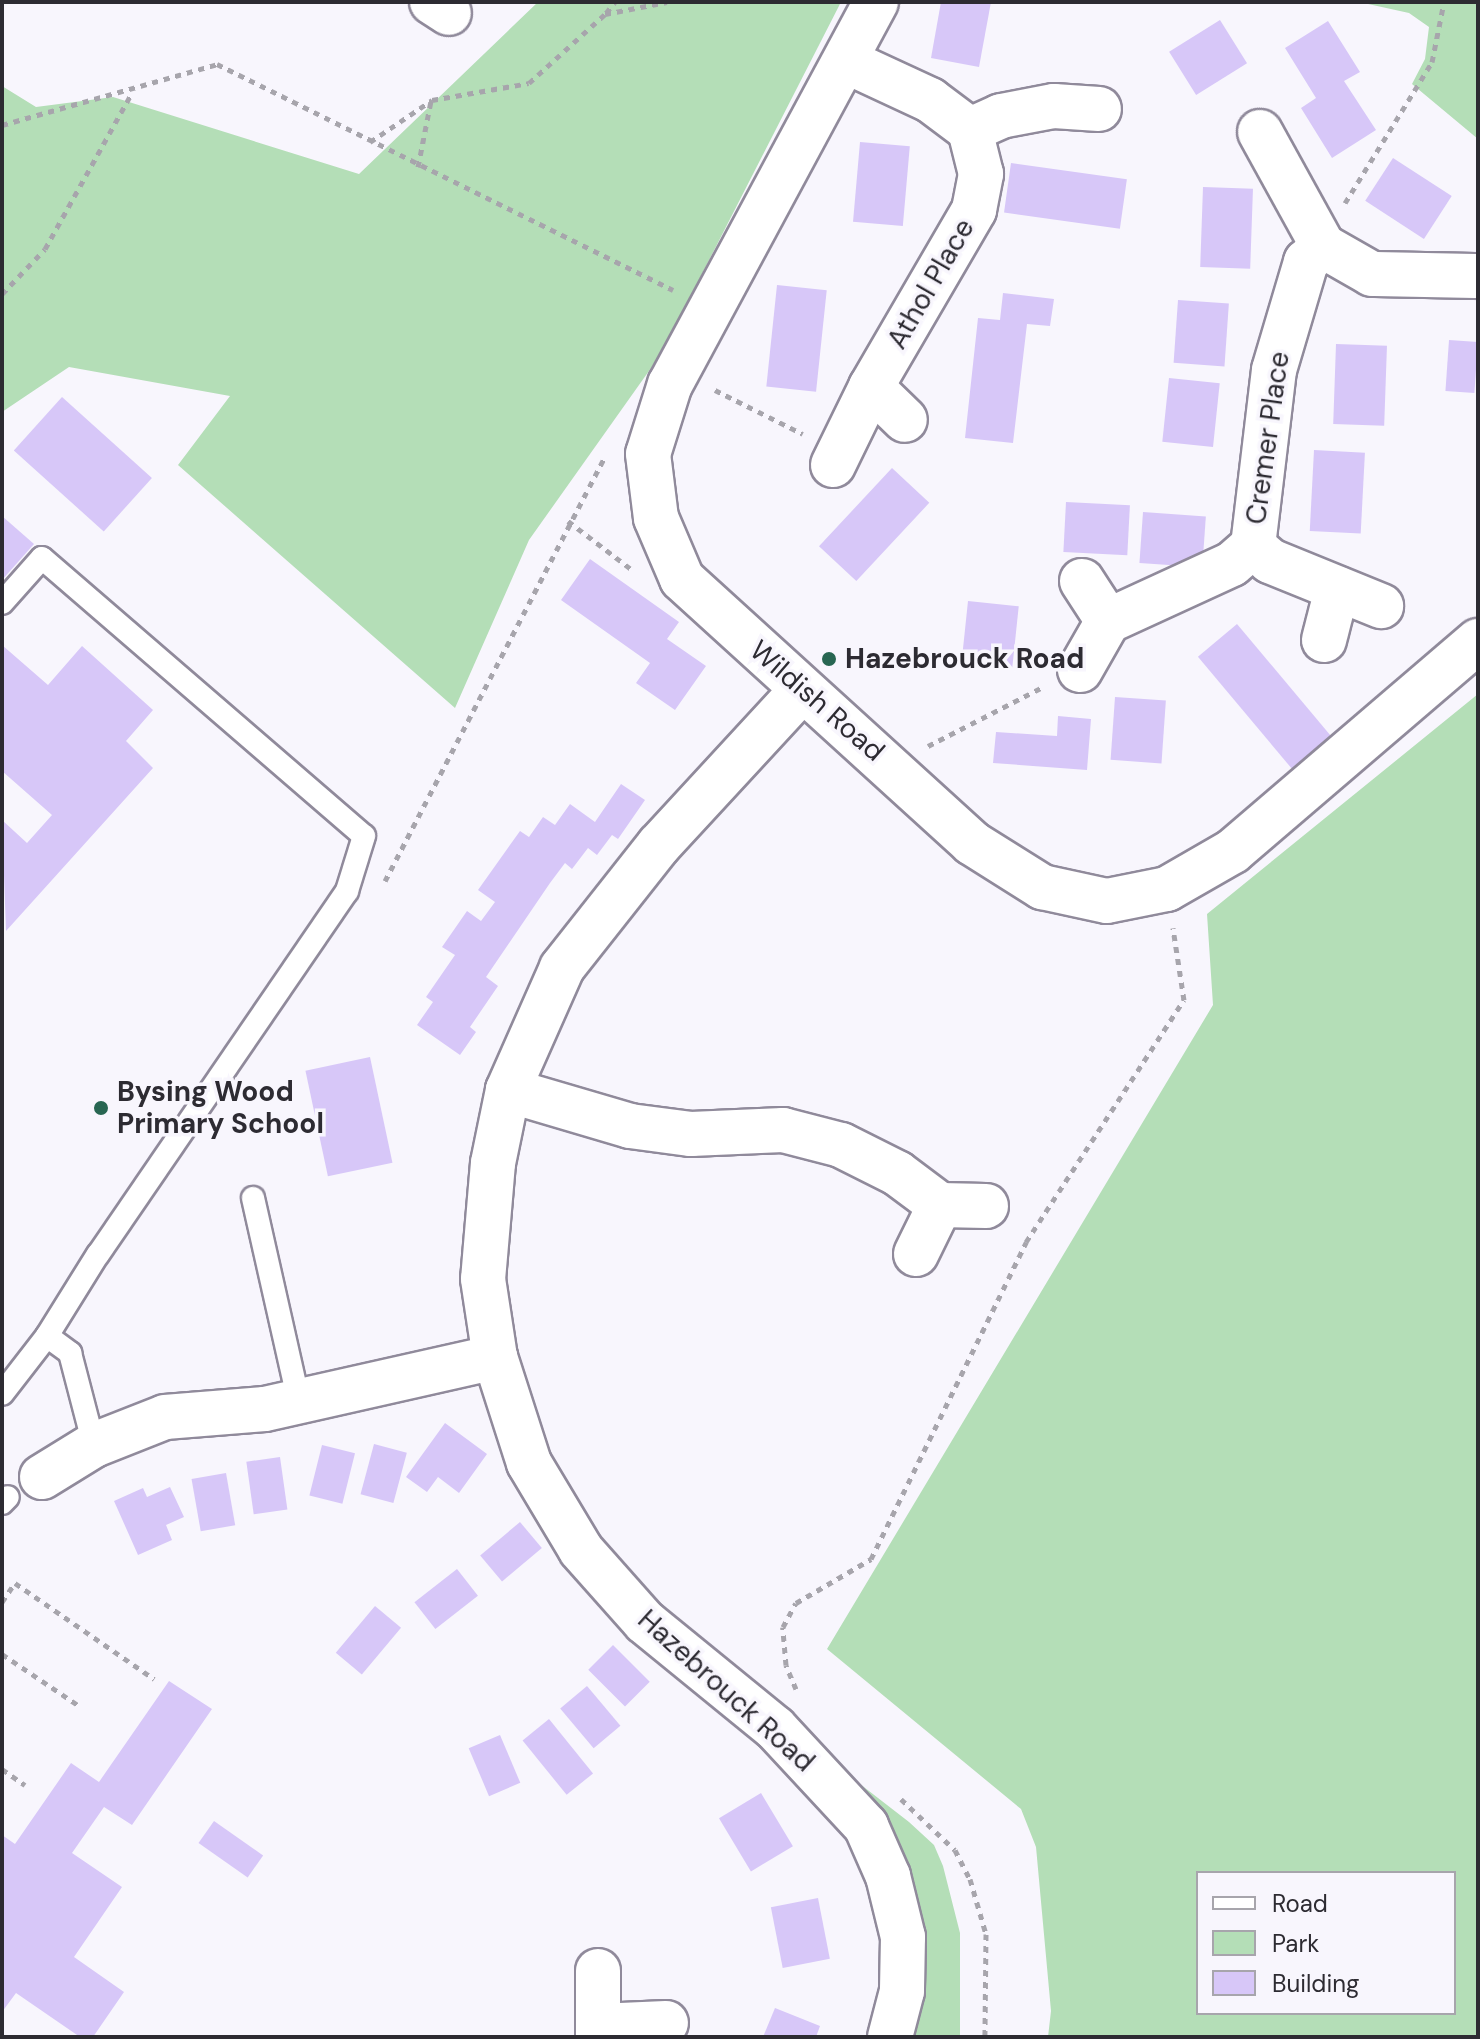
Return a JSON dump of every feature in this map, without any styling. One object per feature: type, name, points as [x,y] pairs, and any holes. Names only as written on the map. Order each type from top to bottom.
[{"type":"street","name":"Wildish Road","points":[[876,2],[677,371],[648,454],[656,518],[682,579],[972,843],[1042,887],[1107,901],[1167,889],[1233,851],[1478,641]]},
{"type":"street","points":[[846,61],[930,100],[970,130],[1001,116],[1054,106],[1099,109]]},
{"type":"street","name":"Athol Place","points":[[836,458],[871,387],[974,210],[981,174],[970,130]]},
{"type":"street","points":[[1260,132],[1322,239],[1372,274],[1478,276]]},
{"type":"street","name":"Cremer Place","points":[[1108,621],[1232,564],[1253,546],[1274,370],[1306,262],[1322,239]]},
{"type":"street","points":[[871,387],[905,420]]},
{"type":"street","name":"Cremer Place","points":[[1253,546],[1270,561],[1381,606]]},
{"type":"street","points":[[1080,670],[1108,621],[1082,581]]},
{"type":"street","points":[[1324,640],[1337,589]]},
{"type":"street","name":"Hazebrouck Road","points":[[802,690],[659,845],[562,968],[508,1090],[493,1163],[483,1279],[495,1357],[529,1463],[581,1550],[645,1622],[775,1728],[866,1826],[888,1876],[903,1937],[902,1991],[890,2037]]},
{"type":"street","points":[[508,1090],[630,1126],[691,1134],[783,1130],[841,1145],[897,1173],[940,1205],[986,1206]]},
{"type":"street","points":[[916,1254],[940,1205]]},
{"type":"street","points":[[17,1492],[94,1445],[165,1417],[299,1402],[495,1357]]},
{"type":"street","points":[[598,1971],[598,2032],[666,2023]]},
{"type":"lane","points":[[2,603],[42,558],[364,836],[347,891],[98,1254],[47,1336],[2,1394]]},
{"type":"lane","points":[[253,1198],[299,1402]]},
{"type":"lane","points":[[47,1336],[70,1353],[94,1445]]},
{"type":"path","points":[[369,142],[432,100],[529,83],[615,2]]},
{"type":"path","points":[[605,14],[667,2]]},
{"type":"path","points":[[1322,239],[1352,196],[1432,62],[1444,2]]},
{"type":"path","points":[[2,125],[133,92],[217,64],[418,167],[508,206],[709,309]]},
{"type":"path","points":[[2,294],[45,249],[133,92]]},
{"type":"path","points":[[418,167],[432,100]]},
{"type":"path","points":[[2,117],[11,124]]},
{"type":"path","points":[[677,371],[836,458]]},
{"type":"path","points":[[568,521],[660,592],[682,579]]},
{"type":"path","points":[[893,768],[968,721],[1080,670]]},
{"type":"path","points":[[775,1728],[797,1691],[786,1665],[783,1627],[796,1603],[871,1559],[1026,1242],[1184,1000],[1167,889]]},
{"type":"path","points":[[2,1602],[15,1583],[154,1679]]},
{"type":"path","points":[[2,1654],[81,1707]]},
{"type":"path","points":[[2,1769],[25,1785]]},
{"type":"green space","points":[[538,2],[841,2],[661,354],[529,540],[455,708],[178,465],[230,396],[69,367],[2,412],[2,86],[36,107],[113,97],[359,174]]},
{"type":"green space","points":[[1359,2],[1478,2],[1478,139],[1412,84],[1425,59],[1429,27],[1409,13]]},
{"type":"green space","points":[[1478,694],[1478,2037],[1048,2037],[1051,2011],[1036,1847],[1021,1809],[827,1649],[1213,1005],[1207,914]]},
{"type":"green space","points":[[838,1767],[934,1845],[943,1866],[960,1933],[960,2037],[903,2037],[913,2011]]},
{"type":"building","points":[[941,2],[991,2],[979,67],[931,58]]},
{"type":"building","points":[[1220,20],[1247,63],[1196,95],[1169,52]]},
{"type":"building","points":[[1328,21],[1360,72],[1344,81],[1376,130],[1332,158],[1301,108],[1316,98],[1285,48]]},
{"type":"building","points":[[860,142],[910,146],[903,226],[853,222]]},
{"type":"building","points":[[1393,158],[1452,196],[1424,239],[1365,201]]},
{"type":"building","points":[[1011,163],[1127,179],[1120,229],[1004,213]]},
{"type":"building","points":[[1203,187],[1253,189],[1250,269],[1200,267]]},
{"type":"building","points":[[777,285],[827,290],[816,392],[766,386]]},
{"type":"building","points":[[1003,293],[1054,299],[1050,326],[1027,324],[1013,443],[965,438],[978,318],[1000,320]]},
{"type":"building","points":[[1178,300],[1229,304],[1224,366],[1174,363]]},
{"type":"building","points":[[1449,340],[1478,342],[1474,393],[1445,391]]},
{"type":"building","points":[[1336,344],[1387,346],[1384,426],[1333,424]]},
{"type":"building","points":[[1169,378],[1220,383],[1213,447],[1162,442]]},
{"type":"building","points":[[62,397],[152,478],[104,531],[14,451]]},
{"type":"building","points":[[1314,450],[1365,453],[1361,534],[1310,531]]},
{"type":"building","points":[[892,468],[929,503],[856,581],[819,546]]},
{"type":"building","points":[[1066,502],[1130,505],[1127,555],[1063,552]]},
{"type":"building","points":[[1143,512],[1206,516],[1202,567],[1139,563]]},
{"type":"building","points":[[2,516],[34,544],[2,580]]},
{"type":"building","points":[[590,559],[679,622],[667,639],[706,666],[675,710],[636,683],[650,663],[561,600]]},
{"type":"building","points":[[968,601],[1019,606],[1012,669],[961,664]]},
{"type":"building","points":[[1237,624],[1335,740],[1296,773],[1198,657]]},
{"type":"building","points":[[2,645],[48,685],[82,646],[153,710],[126,741],[153,768],[6,931],[2,820],[27,843],[52,815],[2,771]]},
{"type":"building","points":[[1115,697],[1166,701],[1161,763],[1111,760]]},
{"type":"building","points":[[1058,716],[1091,719],[1087,770],[993,763],[996,732],[1057,736]]},
{"type":"building","points":[[621,784],[645,800],[618,839],[612,835],[597,855],[588,848],[572,869],[565,863],[550,883],[486,977],[498,986],[470,1027],[476,1032],[460,1055],[417,1025],[433,1002],[426,997],[455,955],[442,947],[467,911],[481,921],[495,902],[478,890],[520,831],[529,837],[543,817],[555,825],[570,804],[595,822]]},
{"type":"building","points":[[370,1057],[392,1163],[328,1176],[305,1071]]},
{"type":"building","points":[[445,1423],[487,1454],[459,1493],[438,1477],[427,1492],[406,1477]]},
{"type":"building","points":[[374,1444],[407,1453],[393,1503],[361,1494]]},
{"type":"building","points":[[322,1445],[355,1453],[342,1504],[309,1495]]},
{"type":"building","points":[[280,1457],[287,1509],[254,1514],[246,1462]]},
{"type":"building","points":[[226,1473],[235,1525],[201,1531],[192,1479]]},
{"type":"building","points":[[170,1487],[184,1517],[166,1525],[172,1540],[138,1555],[114,1501],[143,1488],[147,1497]]},
{"type":"building","points":[[520,1522],[542,1548],[502,1581],[480,1555]]},
{"type":"building","points":[[457,1569],[478,1596],[435,1629],[414,1602]]},
{"type":"building","points":[[375,1606],[401,1628],[362,1675],[336,1653]]},
{"type":"building","points":[[613,1645],[650,1682],[625,1707],[588,1670]]},
{"type":"building","points":[[169,1681],[212,1709],[132,1825],[104,1807],[72,1853],[122,1887],[74,1957],[124,1992],[93,2037],[80,2037],[16,1993],[2,2012],[2,1835],[15,1844],[71,1763],[99,1782]]},
{"type":"building","points":[[587,1686],[620,1726],[594,1748],[560,1708]]},
{"type":"building","points":[[549,1719],[593,1773],[567,1795],[523,1740]]},
{"type":"building","points":[[500,1735],[520,1783],[489,1796],[469,1748]]},
{"type":"building","points":[[761,1793],[793,1846],[751,1871],[719,1818]]},
{"type":"building","points":[[214,1821],[263,1855],[248,1878],[199,1843]]},
{"type":"building","points":[[818,1898],[830,1959],[783,1968],[771,1907]]},
{"type":"building","points":[[775,2008],[820,2026],[816,2037],[763,2037]]},
{"type":"place","name":"Hazebrouck Road","points":[[829,659]]},
{"type":"place","name":"Bysing Wood Primary School","points":[[101,1108]]}]
